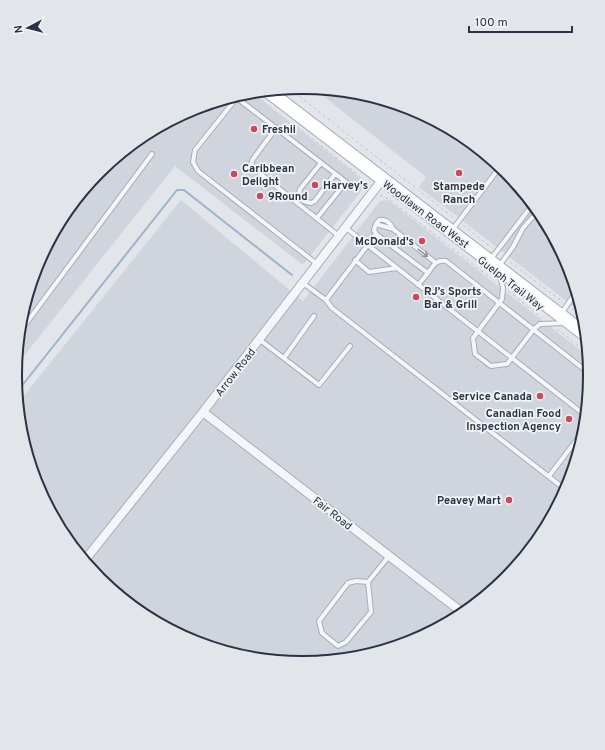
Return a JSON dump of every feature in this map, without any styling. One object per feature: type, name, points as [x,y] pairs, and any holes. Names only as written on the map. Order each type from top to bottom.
[{"type":"main road","name":"Woodlawn Road West","points":[[268,97],[382,180],[454,227],[497,260],[579,328]]},
{"type":"street","name":"Arrow Road","points":[[88,556],[204,412],[382,180]]},
{"type":"street","name":"Fair Road","points":[[204,412],[457,609]]},
{"type":"lane","points":[[243,101],[346,182],[317,218]]},
{"type":"lane","points":[[233,103],[195,150],[193,162],[198,171],[317,265]]},
{"type":"lane","points":[[276,128],[251,164],[253,168],[340,236]]},
{"type":"lane","points":[[26,324],[152,154]]},
{"type":"lane","points":[[321,163],[300,190],[299,194],[303,201],[311,203],[315,201],[335,174]]},
{"type":"lane","points":[[454,227],[496,172]]},
{"type":"lane","points":[[529,210],[497,260],[504,288],[500,303],[473,338],[475,354],[491,366],[506,364],[534,329],[540,324],[549,323],[565,315],[572,300]]},
{"type":"lane","points":[[497,260],[533,215]]},
{"type":"lane","points":[[428,273],[376,234],[374,230],[376,224],[393,229],[436,263]]},
{"type":"lane","points":[[346,228],[511,358],[581,411]]},
{"type":"lane","points":[[326,300],[376,234]]},
{"type":"lane","points":[[355,260],[369,272],[397,268]]},
{"type":"lane","points":[[418,285],[436,263],[439,261],[446,261],[583,368]]},
{"type":"lane","points":[[303,283],[326,300],[332,308],[560,485]]},
{"type":"lane","points":[[284,358],[314,316]]},
{"type":"lane","points":[[260,340],[319,385],[350,346]]},
{"type":"lane","points":[[549,476],[574,443]]},
{"type":"lane","points":[[368,582],[356,581],[348,583],[319,621],[322,633],[338,646],[346,642],[371,612],[368,582],[389,556]]},
{"type":"path","points":[[296,94],[454,227],[565,315],[577,317]]},
{"type":"path","points":[[291,122],[359,176],[362,182]]},
{"type":"path","name":"Guelph Trail Way","points":[[385,199],[390,200],[582,349]]},
{"type":"path","points":[[451,400],[460,388]]},
{"type":"shaded area","points":[[322,95],[357,100],[393,109],[427,123],[473,152],[501,177],[536,219],[562,268],[575,307],[419,187],[426,177]]},
{"type":"shaded area","points":[[260,98],[357,175],[361,182],[362,190],[303,265],[175,166],[23,357],[27,320],[37,285],[51,251],[69,219],[92,190],[118,164],[132,152],[178,123],[212,109]]},
{"type":"shaded area","points":[[181,200],[303,301],[380,201],[388,200],[582,351],[583,375],[581,412],[578,430],[568,465],[554,499],[536,531],[513,560],[473,598],[427,627],[393,641],[375,646],[321,655],[302,656],[266,653],[212,641],[178,627],[162,618],[132,598],[118,586],[80,546],[69,531],[51,499],[37,465],[27,430],[23,397]]},
{"type":"waterway","points":[[23,385],[177,190],[184,190],[292,275]]},
{"type":"place","name":"Freshii","points":[[254,129]]},
{"type":"place","name":"Stampede Ranch","points":[[459,173]]},
{"type":"place","name":"Caribbean Delight","points":[[234,174]]},
{"type":"place","name":"Harvey's","points":[[315,185]]},
{"type":"place","name":"9Round","points":[[260,196]]},
{"type":"place","name":"McDonald's","points":[[422,241]]},
{"type":"place","name":"RJ’s Sports Bar & Grill","points":[[416,297]]},
{"type":"place","name":"Service Canada","points":[[540,396]]},
{"type":"place","name":"Canadian Food Inspection Agency","points":[[569,419]]},
{"type":"place","name":"Peavey Mart","points":[[509,500]]}]
